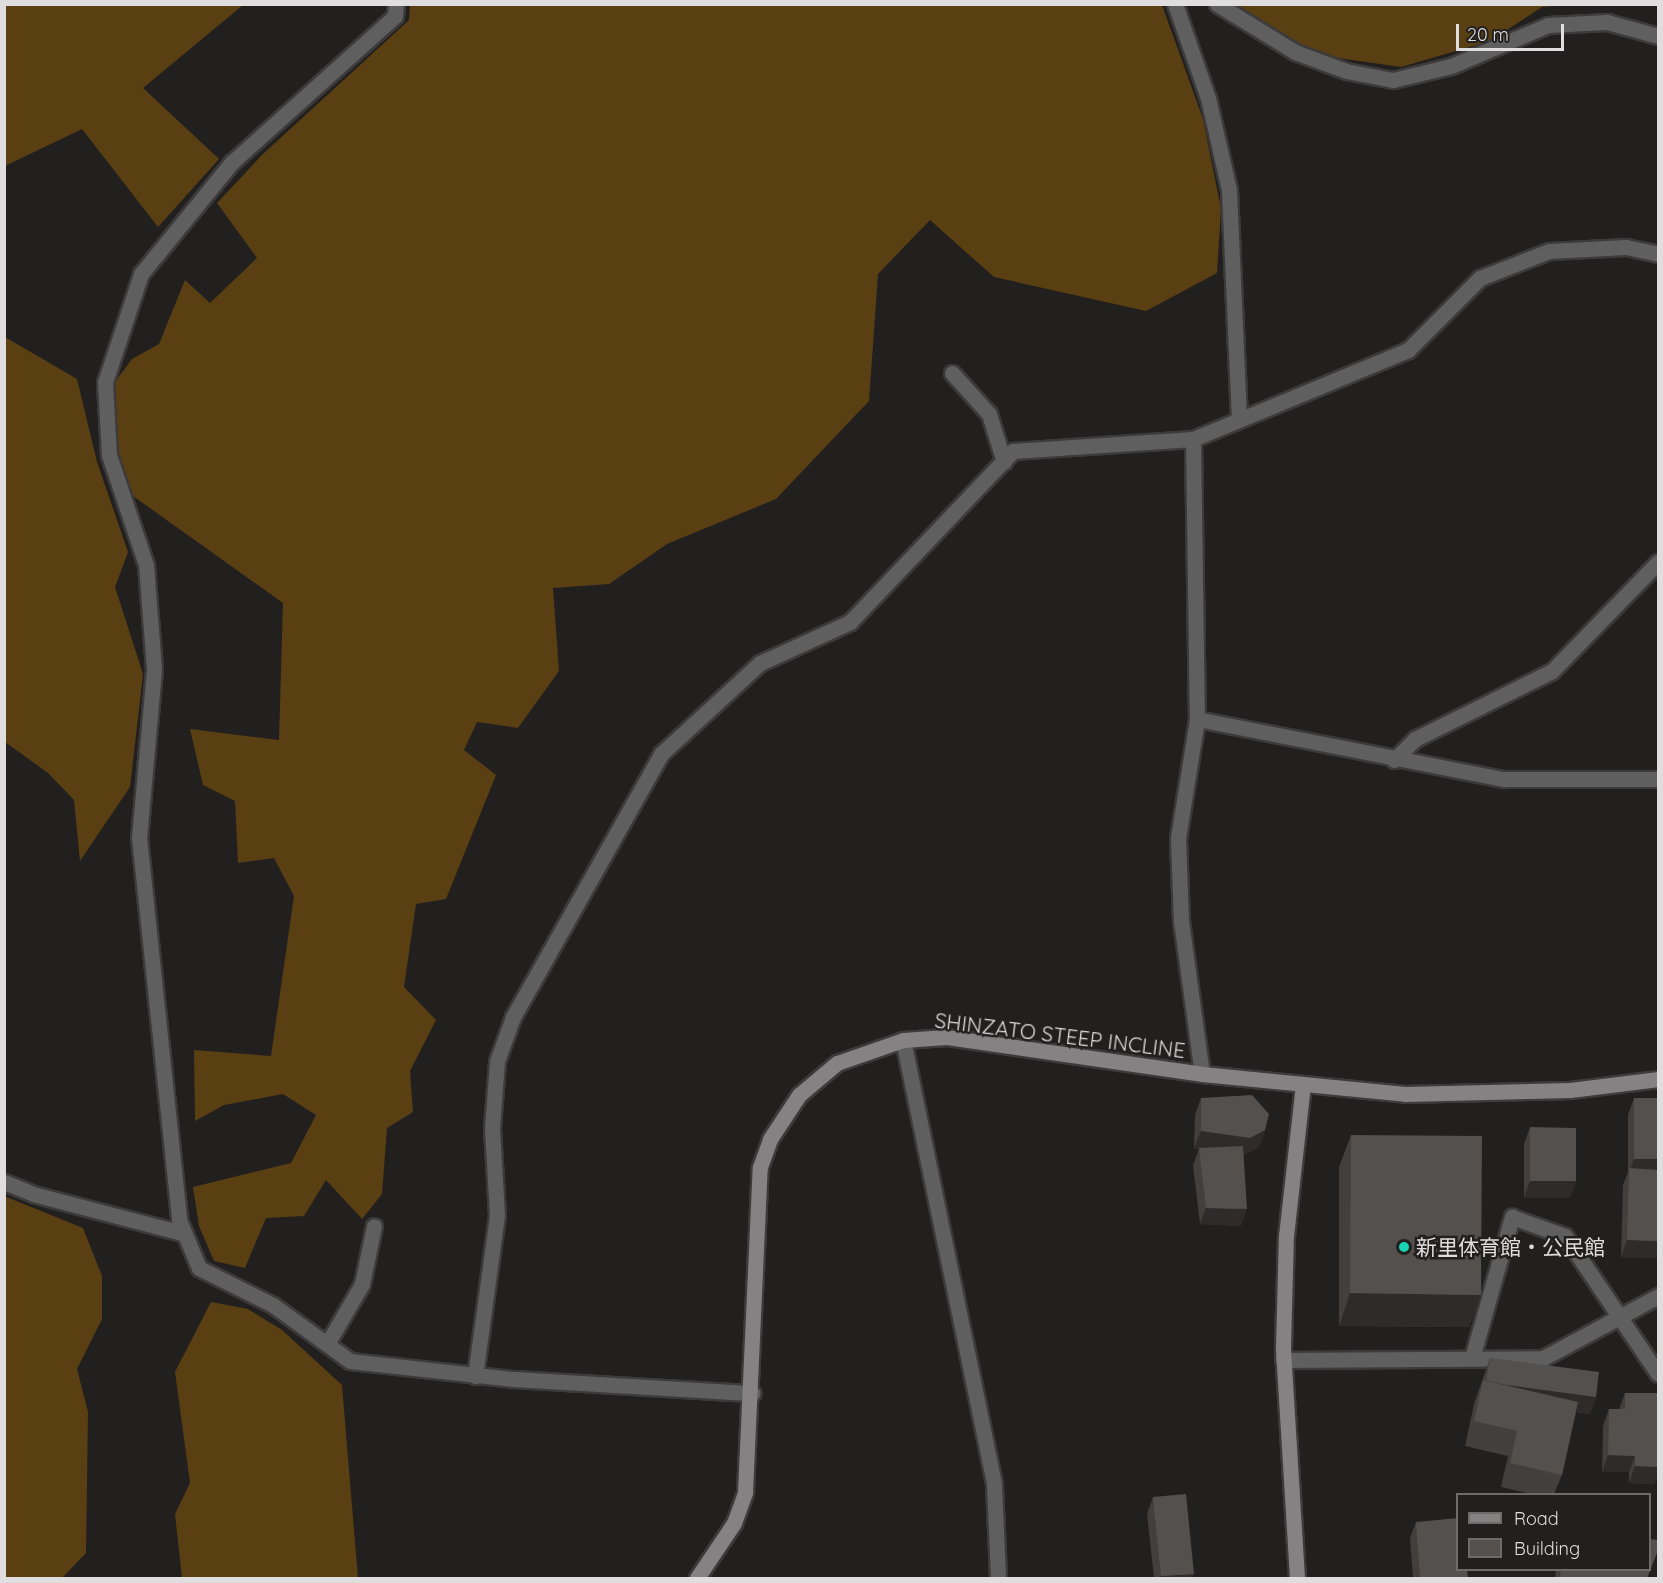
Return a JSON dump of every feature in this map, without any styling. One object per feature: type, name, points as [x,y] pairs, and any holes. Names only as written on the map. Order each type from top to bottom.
[{"type":"main road","name":"SHINZATO STEEP INCLINE","points":[[697,1578],[734,1523],[745,1492],[753,1393],[754,1216],[770,1139],[815,1077],[864,1049],[903,1040],[946,1037],[1202,1074],[1303,1085],[1442,1095],[1570,1090],[1659,1079]]},
{"type":"main road","points":[[1297,1578],[1283,1360],[1286,1236],[1303,1085]]},
{"type":"street","points":[[396,4],[394,16],[232,162],[141,274],[105,382],[109,455],[146,565],[154,670],[139,837],[185,1234],[199,1268],[273,1305],[350,1361],[475,1376],[753,1393]]},
{"type":"street","points":[[1175,4],[1208,98],[1229,190],[1239,416]]},
{"type":"street","points":[[1217,4],[1295,52],[1346,71],[1393,80],[1451,66],[1548,25],[1607,22],[1659,36]]},
{"type":"street","points":[[475,1376],[497,1215],[492,1128],[496,1061],[513,1017],[633,798],[661,754],[760,663],[850,622],[877,599],[1013,451],[1064,444],[1193,439],[1239,416],[1313,392],[1408,350],[1480,278],[1549,251],[1626,247],[1659,254]]},
{"type":"street","points":[[952,373],[989,414],[1004,462]]},
{"type":"street","points":[[1193,439],[1197,719],[1178,838],[1181,921],[1202,1074]]},
{"type":"street","points":[[1394,760],[1415,739],[1552,671],[1659,562]]},
{"type":"street","points":[[1197,719],[1394,760],[1504,779],[1659,778]]},
{"type":"street","points":[[903,1040],[994,1485],[998,1578]]},
{"type":"street","points":[[4,1182],[33,1194],[185,1234]]},
{"type":"street","points":[[1472,1358],[1512,1217],[1565,1236],[1617,1318],[1659,1374]]},
{"type":"street","points":[[327,1344],[362,1284],[374,1226]]},
{"type":"street","points":[[1283,1360],[1543,1358],[1659,1296]]},
{"type":"shaded area","points":[[5,4],[243,5],[143,88],[219,159],[158,227],[82,129],[5,166]]},
{"type":"shaded area","points":[[410,5],[1162,5],[1203,119],[1221,209],[1217,273],[1146,311],[994,277],[930,220],[878,274],[869,401],[776,499],[667,544],[609,584],[553,588],[559,671],[518,728],[477,722],[464,750],[496,775],[446,899],[416,904],[404,987],[436,1020],[410,1071],[413,1112],[387,1128],[382,1194],[362,1219],[326,1180],[304,1216],[266,1218],[245,1268],[214,1261],[199,1226],[193,1187],[291,1163],[316,1115],[283,1094],[224,1105],[195,1121],[194,1050],[271,1056],[294,896],[274,858],[238,863],[235,801],[203,785],[190,729],[279,740],[283,603],[133,496],[117,451],[115,382],[132,359],[159,344],[185,280],[210,303],[257,258],[217,203],[262,155],[409,20]]},
{"type":"shaded area","points":[[1231,5],[1563,5],[1542,7],[1490,41],[1401,67],[1338,58],[1289,42]]},
{"type":"shaded area","points":[[5,337],[77,379],[97,462],[128,552],[115,587],[143,674],[130,787],[80,861],[74,800],[48,773],[5,742]]},
{"type":"shaded area","points":[[4,1196],[83,1228],[102,1276],[102,1319],[77,1369],[88,1412],[86,1553],[62,1578],[5,1578]]},
{"type":"shaded area","points":[[211,1302],[248,1309],[282,1330],[342,1385],[358,1578],[182,1578],[175,1514],[190,1483],[175,1372]]},
{"type":"building","points":[[1252,1095],[1269,1114],[1265,1130],[1250,1138],[1201,1131],[1201,1098]]},
{"type":"building","points":[[1634,1098],[1659,1098],[1659,1159],[1634,1159]]},
{"type":"building","points":[[1530,1127],[1576,1128],[1576,1181],[1530,1181]]},
{"type":"building","name":"新里体育館・公民館","points":[[1351,1135],[1482,1136],[1481,1295],[1350,1293]]},
{"type":"building","points":[[1243,1146],[1247,1209],[1206,1208],[1199,1148]]},
{"type":"building","points":[[1629,1168],[1659,1170],[1659,1241],[1627,1240]]},
{"type":"building","points":[[1490,1358],[1599,1372],[1596,1397],[1486,1380]]},
{"type":"building","points":[[1483,1380],[1578,1402],[1562,1475],[1510,1463],[1517,1431],[1474,1421]]},
{"type":"building","points":[[1625,1393],[1659,1393],[1659,1467],[1635,1466],[1635,1456],[1608,1455],[1609,1409],[1625,1409]]},
{"type":"building","points":[[1186,1494],[1194,1574],[1161,1576],[1153,1497]]},
{"type":"building","points":[[1456,1518],[1456,1571],[1467,1571],[1468,1578],[1420,1578],[1416,1522]]},
{"type":"building","points":[[1651,1539],[1659,1540],[1659,1548],[1651,1568]]},
{"type":"building","points":[[1561,1571],[1650,1571],[1647,1578],[1560,1578]]},
{"type":"place","name":"新里体育館・公民館","points":[[1404,1247]]}]
